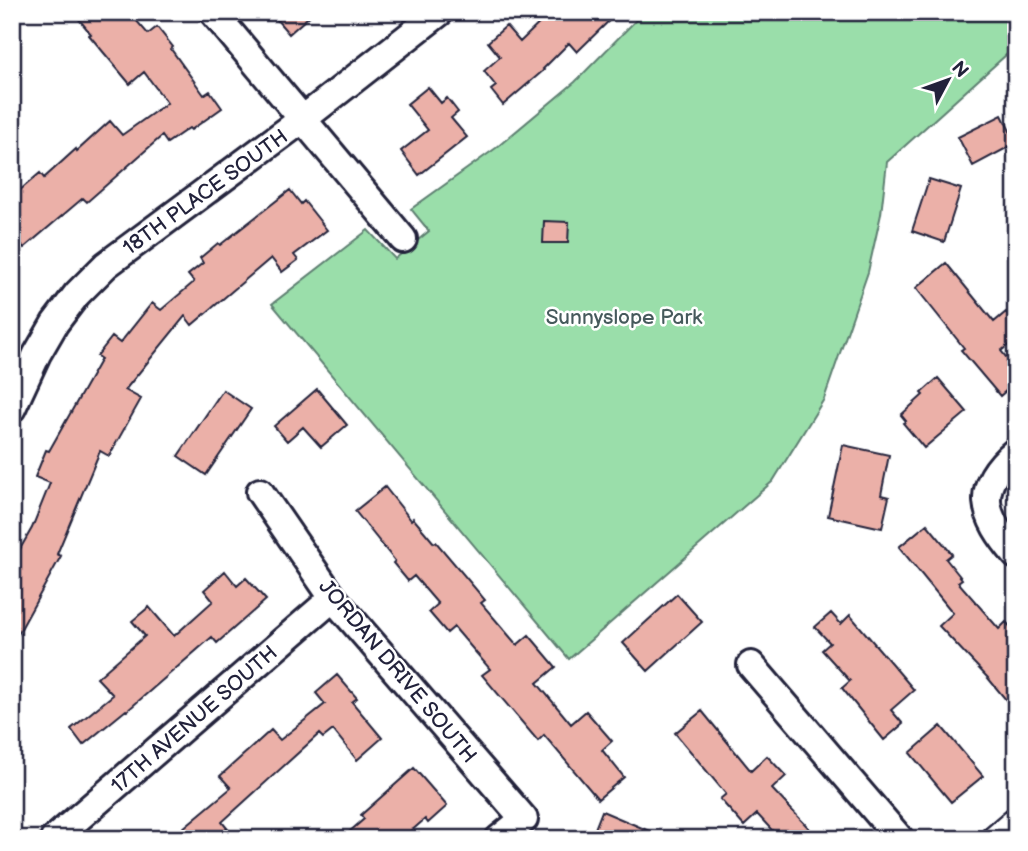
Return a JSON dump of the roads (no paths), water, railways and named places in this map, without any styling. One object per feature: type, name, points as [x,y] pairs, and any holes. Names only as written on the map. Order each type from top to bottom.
[{"type":"street","points":[[213,12],[402,239]]},
{"type":"street","name":"18TH PLACE SOUTH","points":[[12,408],[55,323],[77,294],[106,265],[303,119],[440,12]]},
{"type":"street","points":[[1016,451],[994,476],[986,502],[990,518],[1000,536],[1016,555]]},
{"type":"street","name":"JORDAN DRIVE SOUTH","points":[[260,492],[333,598],[524,819],[499,839]]},
{"type":"street","name":"17TH AVENUE SOUTH","points":[[54,839],[333,598]]},
{"type":"street","points":[[751,665],[900,839]]},
{"type":"street","points":[[995,839],[1016,821]]},
{"type":"park label","name":"Sunnyslope Park","points":[[624,317]]}]
